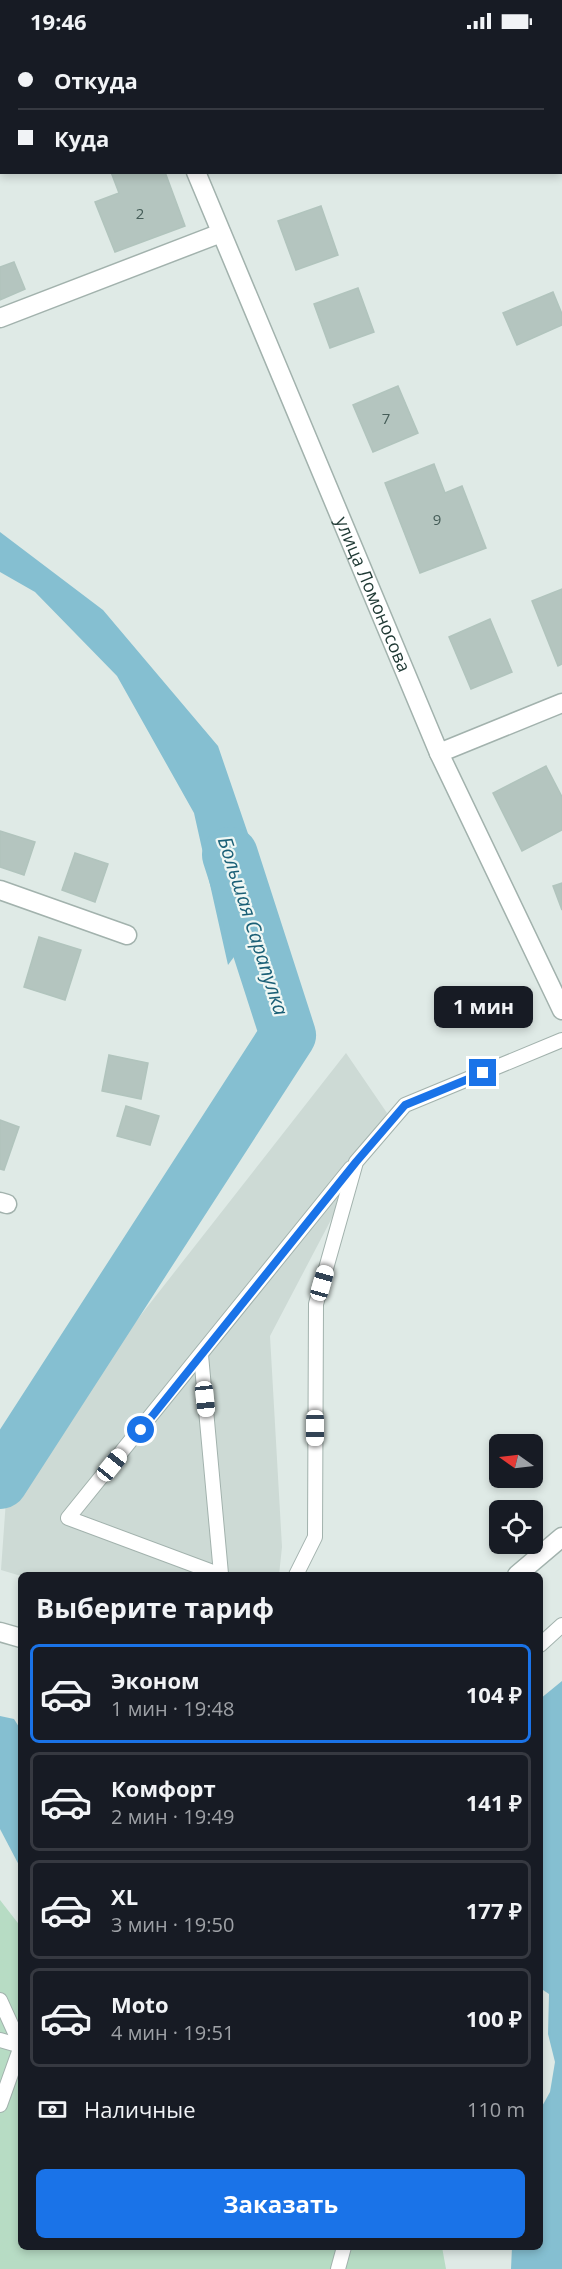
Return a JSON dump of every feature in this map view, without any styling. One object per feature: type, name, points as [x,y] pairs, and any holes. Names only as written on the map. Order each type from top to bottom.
[{"type":"street","name":"улица Ломоносова","points":[[197,174],[439,753],[562,1010]]},
{"type":"street","points":[[0,318],[221,233]]},
{"type":"street","points":[[439,753],[562,703]]},
{"type":"street","points":[[0,890],[127,934]]},
{"type":"street","points":[[522,1572],[562,1538]]},
{"type":"street","points":[[0,1632],[18,1637]]},
{"type":"lane","points":[[216,1572],[69,1518],[356,1162],[405,1105],[562,1040]]},
{"type":"lane","points":[[298,1572],[315,1538],[316,1304],[356,1162]]},
{"type":"lane","points":[[201,1355],[221,1572]]},
{"type":"lane","points":[[543,1642],[562,1625]]},
{"type":"lane","points":[[0,2000],[18,2039]]},
{"type":"lane","points":[[0,2040],[18,2045]]},
{"type":"lane","points":[[0,2105],[18,2054]]},
{"type":"lane","points":[[338,2269],[343,2250]]},
{"type":"shaded area","points":[[346,1053],[387,1113],[270,1336],[282,1547],[279,1572],[18,1572],[18,1575],[1,1570],[7,1486]]},
{"type":"green space","points":[[0,1900],[18,1923],[18,2250],[443,2250],[446,2269],[0,2269]]},
{"type":"water","points":[[0,532],[103,610],[218,746],[257,860],[253,931],[228,965],[194,813],[117,676],[35,592],[0,572]]},
{"type":"water","points":[[562,1681],[562,2269],[511,2269],[512,2250],[543,2250],[543,2105],[550,2092],[555,2062],[548,2034],[549,1994],[543,1990],[543,1697]]},
{"type":"water","points":[[0,1716],[14,1719],[18,1725],[18,1863],[0,1829]]},
{"type":"building","points":[[112,174],[166,174],[185,226],[115,252],[95,202],[119,193]]},
{"type":"building","points":[[321,206],[338,255],[296,270],[278,221]]},
{"type":"building","points":[[14,262],[25,289],[0,300],[0,267]]},
{"type":"building","points":[[358,288],[374,332],[330,348],[314,304]]},
{"type":"building","points":[[553,292],[562,314],[562,325],[517,345],[503,313]]},
{"type":"building","points":[[398,386],[418,433],[373,452],[353,405]]},
{"type":"building","points":[[434,464],[445,493],[462,486],[486,548],[420,573],[385,483]]},
{"type":"building","points":[[562,589],[562,664],[558,666],[532,601]]},
{"type":"building","points":[[490,619],[512,672],[471,689],[449,637]]},
{"type":"building","points":[[546,766],[562,797],[562,830],[522,851],[493,793]]},
{"type":"building","points":[[0,831],[35,842],[24,875],[0,867]]},
{"type":"building","points":[[75,853],[108,864],[95,902],[62,890]]},
{"type":"building","points":[[562,883],[562,910],[553,886]]},
{"type":"building","points":[[39,937],[81,950],[65,1000],[24,987]]},
{"type":"building","points":[[109,1055],[148,1063],[141,1099],[102,1091]]},
{"type":"building","points":[[126,1106],[159,1116],[150,1145],[117,1136]]},
{"type":"building","points":[[0,1120],[19,1127],[4,1170],[0,1169]]},
{"type":"waterway","name":"Большая Сарапулка","points":[[0,1481],[288,1035],[230,855]]},
{"type":"route","points":[[141,1430],[356,1162],[405,1105],[483,1073]]}]
